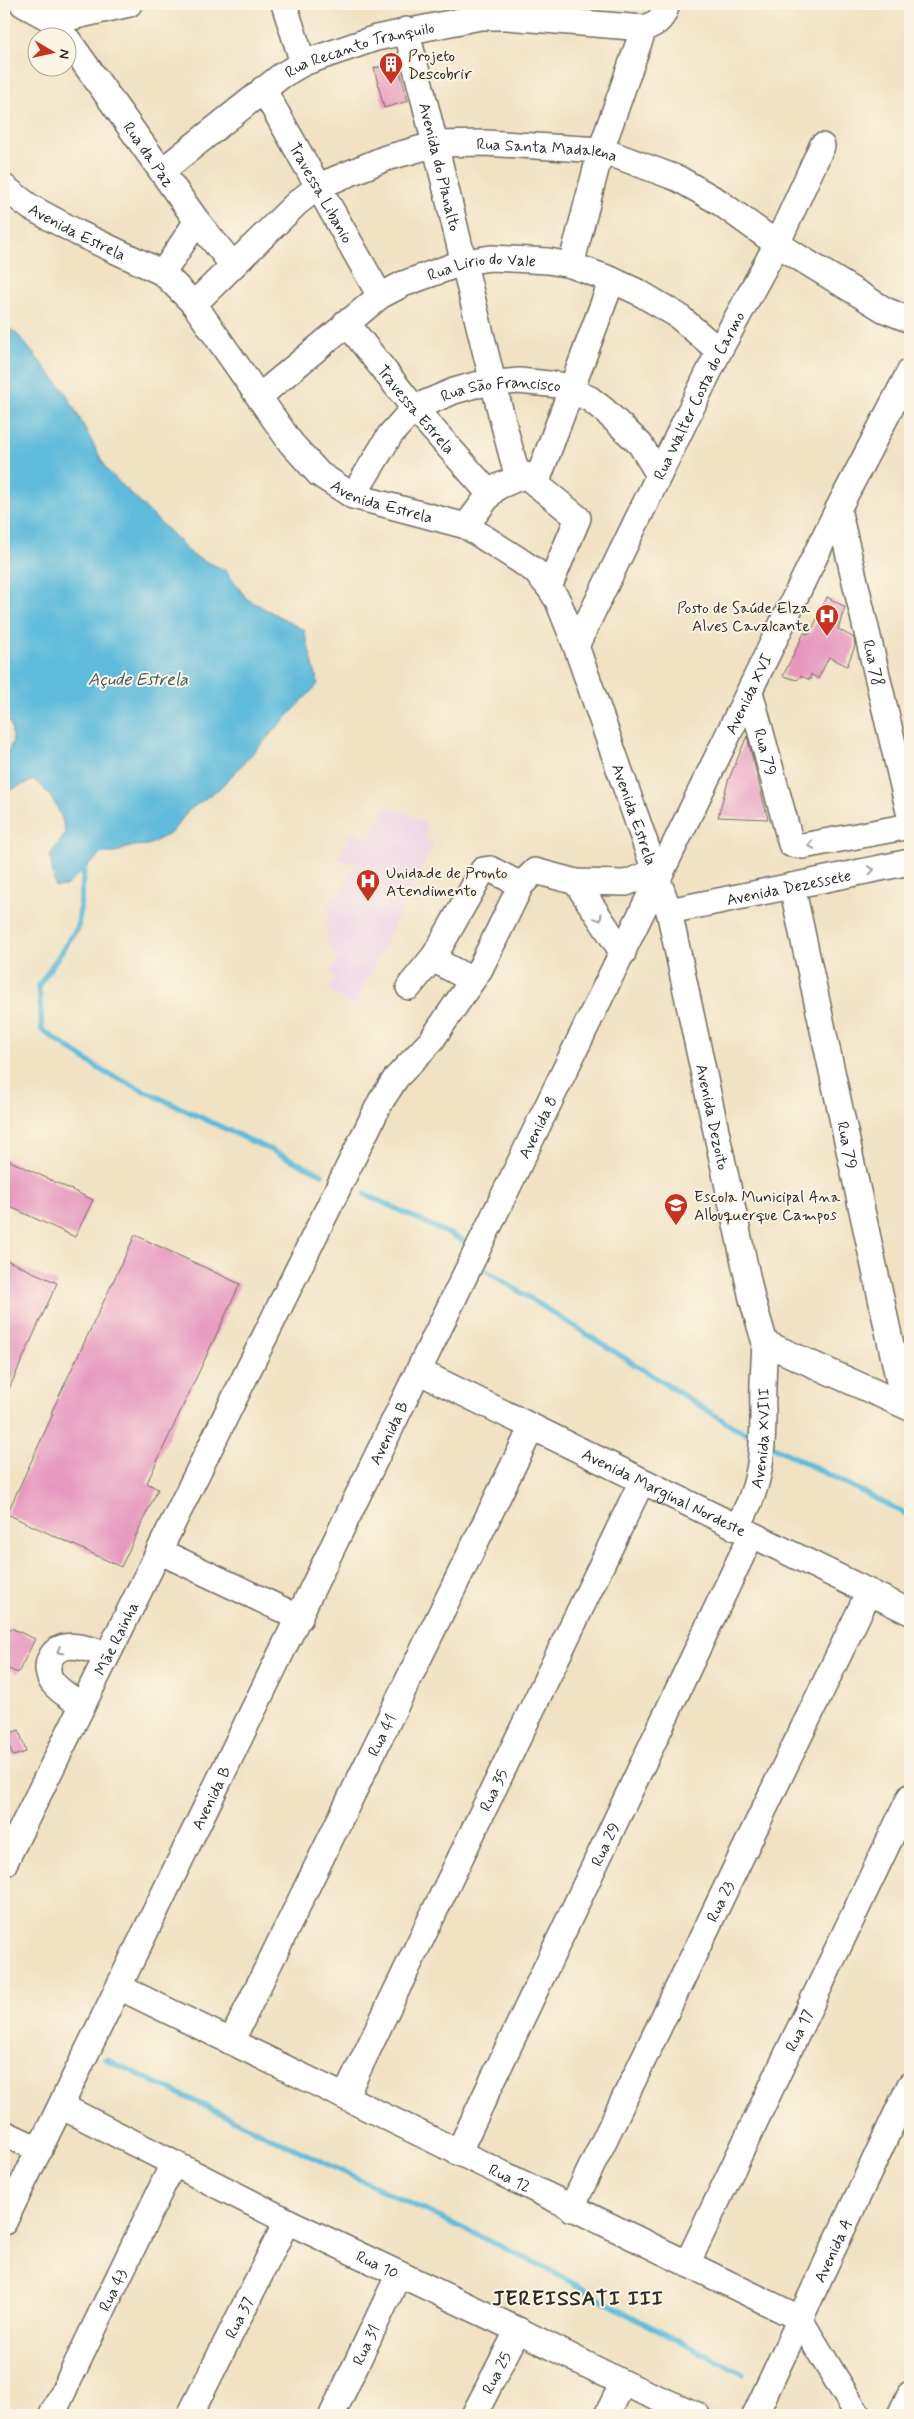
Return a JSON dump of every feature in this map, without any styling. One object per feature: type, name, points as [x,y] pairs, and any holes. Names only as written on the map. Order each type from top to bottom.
[{"type":"street","name":"Rua da Paz","points":[[23,4],[55,28]]},
{"type":"street","points":[[74,28],[129,4]]},
{"type":"street","points":[[284,4],[303,63]]},
{"type":"street","points":[[571,265],[601,150],[644,28],[653,26],[659,21],[668,4]]},
{"type":"street","name":"Rua Recanto Tranquilo","points":[[162,171],[262,89],[303,63],[376,38],[406,30],[480,17],[507,16],[644,28]]},
{"type":"street","name":"Avenida do Planalto","points":[[406,30],[437,144],[492,383],[528,481]]},
{"type":"street","name":"Rua da Paz","points":[[78,55],[197,221],[233,265]]},
{"type":"street","name":"Travessa Libanio","points":[[262,89],[380,296]]},
{"type":"street","name":"Rua Santa Madalena","points":[[194,304],[297,203],[319,186],[386,158],[437,144],[485,143],[601,150],[679,179],[719,202],[777,244],[885,310],[910,320]]},
{"type":"street","name":"Rua Walter Costa do Carmo","points":[[576,646],[719,351],[777,244],[822,146]]},
{"type":"street","name":"Avenida Estrela","points":[[4,187],[30,207],[46,216],[164,273],[194,304],[291,443],[319,474],[353,496],[466,526],[520,560],[535,572],[558,600],[576,646],[656,877]]},
{"type":"street","points":[[164,273],[197,221]]},
{"type":"street","name":"Rua Lirio do Vale","points":[[260,396],[346,322],[380,296],[464,262],[509,258],[533,259],[571,265],[638,292],[677,314],[719,351]]},
{"type":"street","points":[[466,526],[490,494],[528,481],[571,389],[612,280]]},
{"type":"street","name":"Travessa Estrela","points":[[346,322],[414,408],[490,494]]},
{"type":"street","name":"Avenida XVI","points":[[656,877],[750,692],[838,509],[910,371]]},
{"type":"street","name":"Rua São Francisco","points":[[353,496],[386,442],[414,408],[454,390],[492,383],[530,381],[571,389],[604,410],[640,444],[659,475]]},
{"type":"street","points":[[528,481],[578,518],[549,587]]},
{"type":"street","name":"Rua 78","points":[[838,509],[910,816]]},
{"type":"street","name":"Rua 79","points":[[750,692],[790,842],[795,846],[910,826]]},
{"type":"street","name":"Avenida Dezessete","points":[[668,911],[910,862]]},
{"type":"street","points":[[409,987],[435,955],[483,870],[490,869],[522,885],[535,871],[576,882],[626,883],[656,877]]},
{"type":"street","name":"Avenida Dezoito","points":[[656,877],[668,911],[752,1299],[766,1343]]},
{"type":"street","name":"Avenida 8","points":[[420,1372],[623,953],[656,877]]},
{"type":"street","points":[[576,882],[623,953]]},
{"type":"street","name":"Mãe Rainha","points":[[4,1864],[106,1654],[159,1551],[381,1101],[396,1078],[431,1041],[480,968],[522,885]]},
{"type":"street","name":"Rua 79","points":[[792,886],[907,1406]]},
{"type":"street","points":[[435,955],[442,964],[472,980]]},
{"type":"street","points":[[766,1343],[907,1406]]},
{"type":"street","name":"Avenida XVIII","points":[[744,1532],[746,1513],[759,1478],[764,1429],[762,1410],[766,1343]]},
{"type":"street","name":"Avenida Marginal Nordeste","points":[[420,1372],[910,1612]]},
{"type":"street","name":"Avenida B","points":[[5,2214],[40,2150],[420,1372]]},
{"type":"street","name":"Rua 41","points":[[231,2042],[532,1427]]},
{"type":"street","name":"Rua 35","points":[[345,2097],[642,1481]]},
{"type":"street","name":"Rua 29","points":[[458,2153],[744,1532]]},
{"type":"street","points":[[159,1551],[300,1618]]},
{"type":"street","name":"Rua 23","points":[[571,2209],[869,1592]]},
{"type":"street","points":[[81,1705],[51,1680],[48,1668],[49,1661],[57,1650],[69,1646],[106,1654]]},
{"type":"street","name":"Rua 17","points":[[687,2264],[910,1797]]},
{"type":"street","name":"Rua 12","points":[[119,1987],[571,2209],[799,2318]]},
{"type":"street","name":"Avenida A","points":[[755,2415],[910,2085]]},
{"type":"street","name":"Rua 10","points":[[61,2106],[287,2221],[518,2330],[622,2383],[697,2415]]},
{"type":"street","points":[[4,2133],[40,2150]]},
{"type":"street","name":"Rua 43","points":[[52,2415],[173,2164]]},
{"type":"street","name":"Rua 37","points":[[190,2415],[287,2221]]},
{"type":"street","name":"Rua 31","points":[[332,2415],[399,2274]]},
{"type":"street","points":[[799,2318],[858,2415]]},
{"type":"street","name":"Rua 25","points":[[474,2415],[518,2330]]},
{"type":"street","points":[[607,2415],[622,2383]]},
{"type":"street","points":[[900,2415],[910,2394]]},
{"type":"shaded area","name":"Unidade de Pronto Atendimento","points":[[387,805],[428,823],[424,837],[434,842],[355,1006],[329,991],[335,976],[330,975],[338,957],[328,942],[326,925],[329,910],[327,908],[334,895],[339,896],[356,863],[337,860],[351,832],[369,839]]},
{"type":"water","name":"Açude Estrela","points":[[4,323],[19,336],[66,393],[107,470],[194,556],[225,570],[247,599],[304,630],[318,684],[220,788],[188,811],[171,833],[148,845],[133,846],[114,853],[102,853],[66,886],[55,887],[50,855],[65,834],[59,811],[51,797],[34,780],[10,790],[4,789],[4,757],[13,742],[11,724],[4,719]]},
{"type":"building","name":"Projeto Descobrir","points":[[398,63],[408,101],[384,108],[374,68]]},
{"type":"building","name":"Posto de Saúde Elza Alves Cavalcante","points":[[827,597],[845,607],[838,629],[854,638],[855,646],[847,666],[829,657],[818,679],[811,674],[810,680],[801,676],[797,680],[783,676],[804,633],[810,634]]},
{"type":"building","points":[[747,736],[768,819],[718,817],[728,781]]},
{"type":"building","points":[[4,1158],[93,1200],[75,1237],[4,1204]]},
{"type":"building","points":[[135,1235],[240,1284],[147,1483],[158,1489],[121,1567],[7,1514],[53,1414],[51,1413]]},
{"type":"building","points":[[4,1259],[57,1283],[4,1400]]},
{"type":"building","points":[[11,1628],[35,1639],[18,1673],[4,1667],[4,1643]]},
{"type":"building","points":[[19,1730],[26,1752],[13,1756],[5,1735]]},
{"type":"waterway","points":[[84,869],[78,927],[39,985],[42,1030],[104,1072],[322,1174]]},
{"type":"waterway","points":[[365,1194],[462,1240]]},
{"type":"waterway","points":[[487,1271],[732,1426],[755,1438]]},
{"type":"waterway","points":[[768,1444],[910,1516]]},
{"type":"waterway","points":[[106,2059],[544,2267],[638,2320],[743,2374]]},
{"type":"place","name":"Projeto Descobrir","points":[[391,85]]},
{"type":"place","name":"Posto de Saúde Elza Alves Cavalcante","points":[[827,637]]},
{"type":"place","name":"Unidade de Pronto Atendimento","points":[[368,902]]},
{"type":"place","name":"Escola Municipal Ana Albuquerque Campos","points":[[676,1226]]},
{"type":"district","name":"JEREISSATI III","points":[[578,2298]]}]
